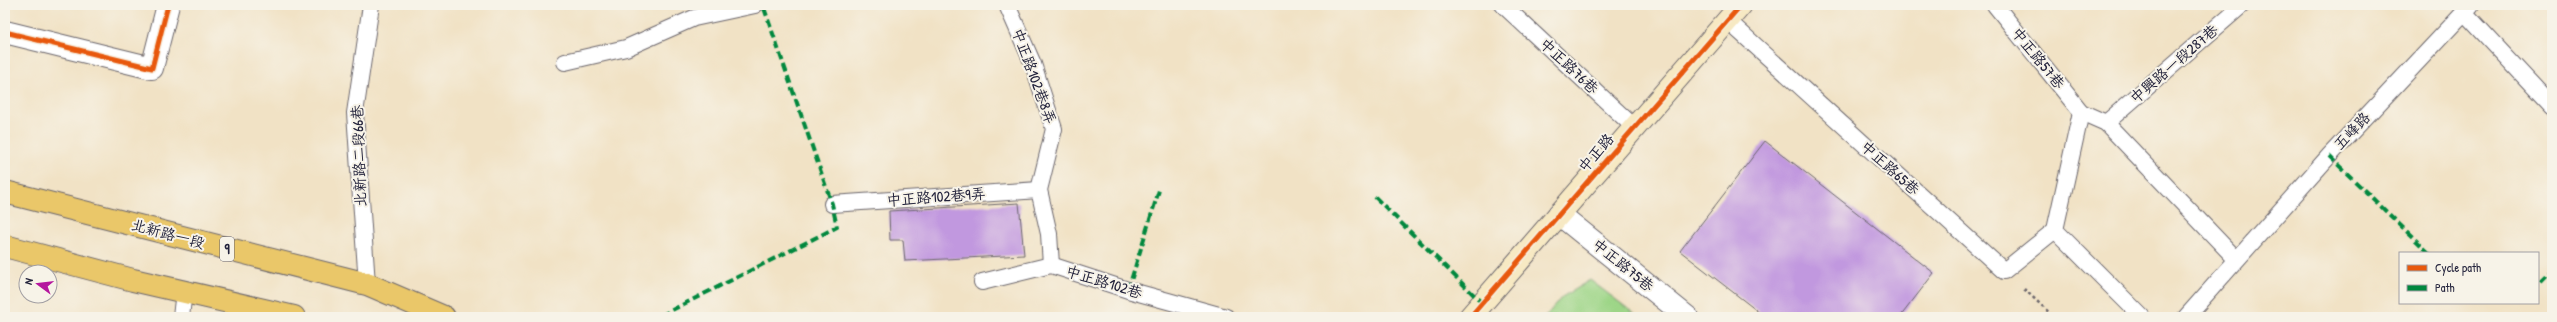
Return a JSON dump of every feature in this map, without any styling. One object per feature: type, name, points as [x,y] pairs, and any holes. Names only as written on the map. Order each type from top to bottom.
[{"type":"main road","name":"北新路一段","points":[[5,192],[367,284],[444,317]]},
{"type":"main road","points":[[5,246],[56,261],[294,317]]},
{"type":"street","points":[[5,32],[152,68],[168,5]]},
{"type":"street","name":"中正路","points":[[1470,317],[1734,13]]},
{"type":"street","name":"中正路75巷","points":[[1559,214],[1687,317]]},
{"type":"lane","name":"北新路二段66巷","points":[[367,284],[354,113],[371,5]]},
{"type":"lane","points":[[565,62],[626,48],[692,11],[755,5]]},
{"type":"lane","name":"中正路102巷8弄","points":[[1007,5],[1033,64],[1054,129],[1039,190],[1049,234],[1051,265]]},
{"type":"lane","name":"中正路76巷","points":[[1503,5],[1634,127]]},
{"type":"lane","name":"中正路57巷","points":[[1995,5],[2081,112]]},
{"type":"lane","name":"中興路一段287巷","points":[[2106,123],[2242,5]]},
{"type":"lane","points":[[2468,9],[2552,106]]},
{"type":"lane","name":"五峰路","points":[[2186,317],[2236,259],[2468,9]]},
{"type":"lane","name":"中正路65巷","points":[[1734,13],[2004,271]]},
{"type":"lane","points":[[2004,271],[2056,230],[2081,112],[2106,123],[2236,259]]},
{"type":"lane","name":"中正路102巷9弄","points":[[832,204],[1039,190]]},
{"type":"lane","points":[[2056,230],[2142,317]]},
{"type":"lane","name":"中正路102巷","points":[[982,282],[1051,265],[1128,290],[1226,317]]},
{"type":"lane","points":[[181,317],[184,291]]},
{"type":"path","points":[[2004,271],[2054,317]]},
{"type":"green space","points":[[1590,280],[1639,317],[1545,317],[1562,297]]},
{"type":"building","points":[[1765,141],[1934,273],[1900,317],[1765,317],[1680,251]]},
{"type":"building","points":[[1019,203],[1024,255],[905,261],[903,240],[890,240],[889,211]]},
{"type":"marked path","points":[[662,317],[664,314],[837,227],[832,204],[763,5]]},
{"type":"marked path","points":[[2329,156],[2428,252]]},
{"type":"marked path","points":[[1128,290],[1160,187]]},
{"type":"marked path","points":[[1375,197],[1482,303]]},
{"type":"marked path","points":[[2541,283],[2552,272]]},
{"type":"cycle path","points":[[5,32],[152,68],[168,5]]},
{"type":"cycle path","points":[[1470,317],[1741,5]]}]
